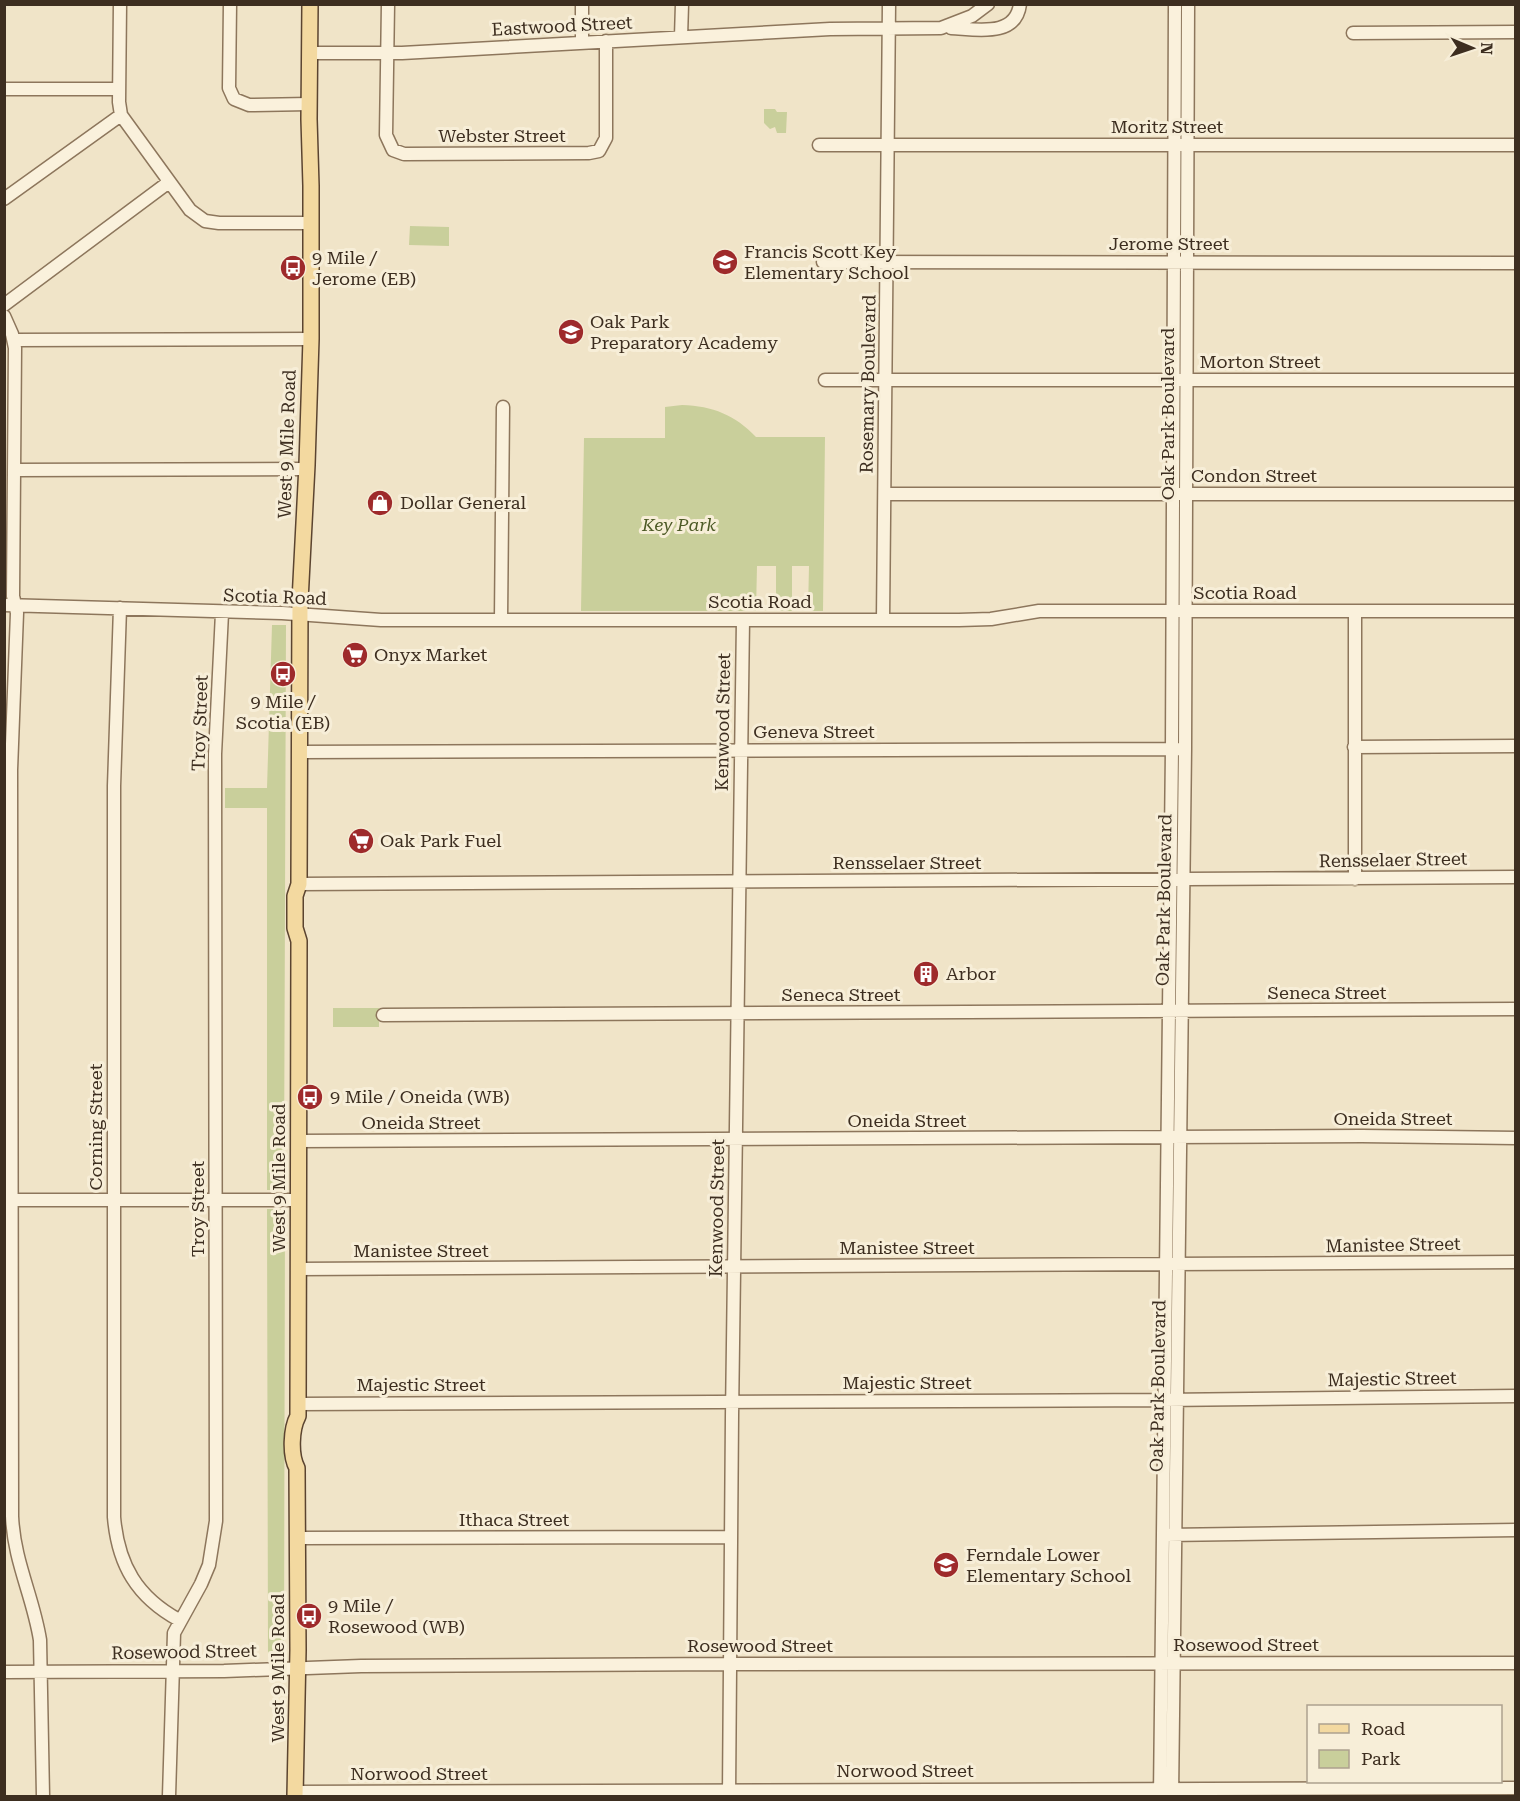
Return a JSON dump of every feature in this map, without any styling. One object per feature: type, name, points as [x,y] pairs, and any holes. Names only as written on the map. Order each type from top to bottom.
[{"type":"main road","name":"West 9 Mile Road","points":[[295,1794],[297,1468],[302,1461],[302,1423],[298,1410],[299,941],[304,928],[304,895],[299,884],[300,579],[307,469],[311,339],[310,4]]},
{"type":"street","points":[[120,4],[121,115],[190,210],[205,221],[219,224],[311,223]]},
{"type":"street","points":[[230,4],[229,88],[234,99],[249,105],[309,104]]},
{"type":"street","points":[[388,4],[388,52]]},
{"type":"street","points":[[582,4],[582,43]]},
{"type":"street","points":[[681,37],[682,4]]},
{"type":"street","name":"Rosemary Boulevard","points":[[884,620],[889,4]]},
{"type":"street","points":[[941,28],[972,16],[988,4]]},
{"type":"street","name":"Eastwood Street","points":[[309,53],[388,52],[582,43],[830,28],[997,29],[1013,22],[1020,12],[1020,4]]},
{"type":"street","name":"Oak Park Boulevard","points":[[1166,1793],[1177,880],[1181,262],[1181,145],[1175,4]]},
{"type":"street","name":"Oak Park Boulevard","points":[[1181,145],[1188,4]]},
{"type":"street","points":[[1353,33],[1515,32]]},
{"type":"street","name":"Webster Street","points":[[388,52],[386,135],[393,150],[404,154],[589,153],[599,151],[606,138],[606,41]]},
{"type":"street","points":[[4,89],[119,89]]},
{"type":"street","points":[[4,199],[121,115]]},
{"type":"street","name":"Moritz Street","points":[[819,145],[1515,145]]},
{"type":"street","points":[[4,305],[169,182]]},
{"type":"street","name":"Jerome Street","points":[[823,262],[1515,262]]},
{"type":"street","points":[[4,316],[14,340],[14,470],[10,605],[17,613],[11,770],[8,1200],[13,1529],[17,1559],[38,1629],[43,1797]]},
{"type":"street","points":[[14,340],[311,339]]},
{"type":"street","name":"Morton Street","points":[[825,380],[1515,380]]},
{"type":"street","points":[[501,620],[503,407]]},
{"type":"street","points":[[14,470],[307,469]]},
{"type":"street","name":"Condon Street","points":[[885,494],[1515,494]]},
{"type":"street","name":"Scotia Road","points":[[10,605],[300,614],[364,620],[984,620],[1039,611],[1515,611]]},
{"type":"street","name":"Corning Street","points":[[120,608],[114,786],[114,1517],[116,1538],[127,1569],[139,1588],[159,1607],[179,1620]]},
{"type":"street","points":[[1355,611],[1355,879]]},
{"type":"street","name":"Troy Street","points":[[169,1797],[173,1639],[179,1620],[201,1584],[209,1565],[216,1521],[215,754],[222,612]]},
{"type":"street","name":"Kenwood Street","points":[[729,1793],[743,620]]},
{"type":"street","points":[[1354,747],[1515,746]]},
{"type":"street","name":"Geneva Street","points":[[300,752],[1178,749]]},
{"type":"street","name":"Rensselaer Street","points":[[299,884],[1515,877]]},
{"type":"street","name":"Seneca Street","points":[[383,1016],[1515,1009]]},
{"type":"street","name":"Oneida Street","points":[[298,1141],[1362,1136],[1515,1138]]},
{"type":"street","points":[[8,1200],[298,1200]]},
{"type":"street","name":"Manistee Street","points":[[298,1269],[1515,1262]]},
{"type":"street","name":"Majestic Street","points":[[298,1410],[732,1402],[1170,1400],[1515,1395]]},
{"type":"street","points":[[1169,1535],[1515,1530]]},
{"type":"street","name":"Ithaca Street","points":[[298,1538],[731,1537]]},
{"type":"street","name":"Rosewood Street","points":[[4,1672],[730,1664],[1515,1663]]},
{"type":"street","name":"Norwood Street","points":[[295,1794],[1166,1793],[1515,1788]]},
{"type":"green space","points":[[764,109],[787,112],[786,133],[777,133],[775,127],[770,129],[764,123]]},
{"type":"green space","points":[[410,226],[449,227],[449,246],[409,245]]},
{"type":"green space","name":"Key Park","points":[[682,405],[704,407],[723,413],[732,417],[756,437],[825,437],[823,611],[808,611],[809,566],[792,566],[792,611],[776,611],[776,566],[757,566],[756,611],[581,611],[584,438],[665,438],[665,407]]},
{"type":"green space","points":[[272,625],[286,625],[284,1180],[280,1190],[267,1190],[267,808],[225,808],[225,788],[267,788]]},
{"type":"green space","points":[[333,1008],[379,1008],[379,1027],[333,1027]]},
{"type":"green space","points":[[267,1209],[282,1209],[285,1212],[284,1652],[283,1656],[268,1658]]},
{"type":"place","name":"Francis Scott Key Elementary School","points":[[725,262]]},
{"type":"place","name":"9 Mile / Jerome (EB)","points":[[293,268]]},
{"type":"place","name":"Oak Park Preparatory Academy","points":[[571,332]]},
{"type":"place","name":"Dollar General","points":[[380,503]]},
{"type":"place","name":"Onyx Market","points":[[355,655]]},
{"type":"place","name":"9 Mile / Scotia (EB)","points":[[283,674]]},
{"type":"place","name":"Oak Park Fuel","points":[[361,841]]},
{"type":"place","name":"Arbor","points":[[926,974]]},
{"type":"place","name":"9 Mile / Oneida (WB)","points":[[310,1097]]},
{"type":"place","name":"Ferndale Lower Elementary School","points":[[946,1565]]},
{"type":"place","name":"9 Mile / Rosewood (WB)","points":[[309,1616]]}]
